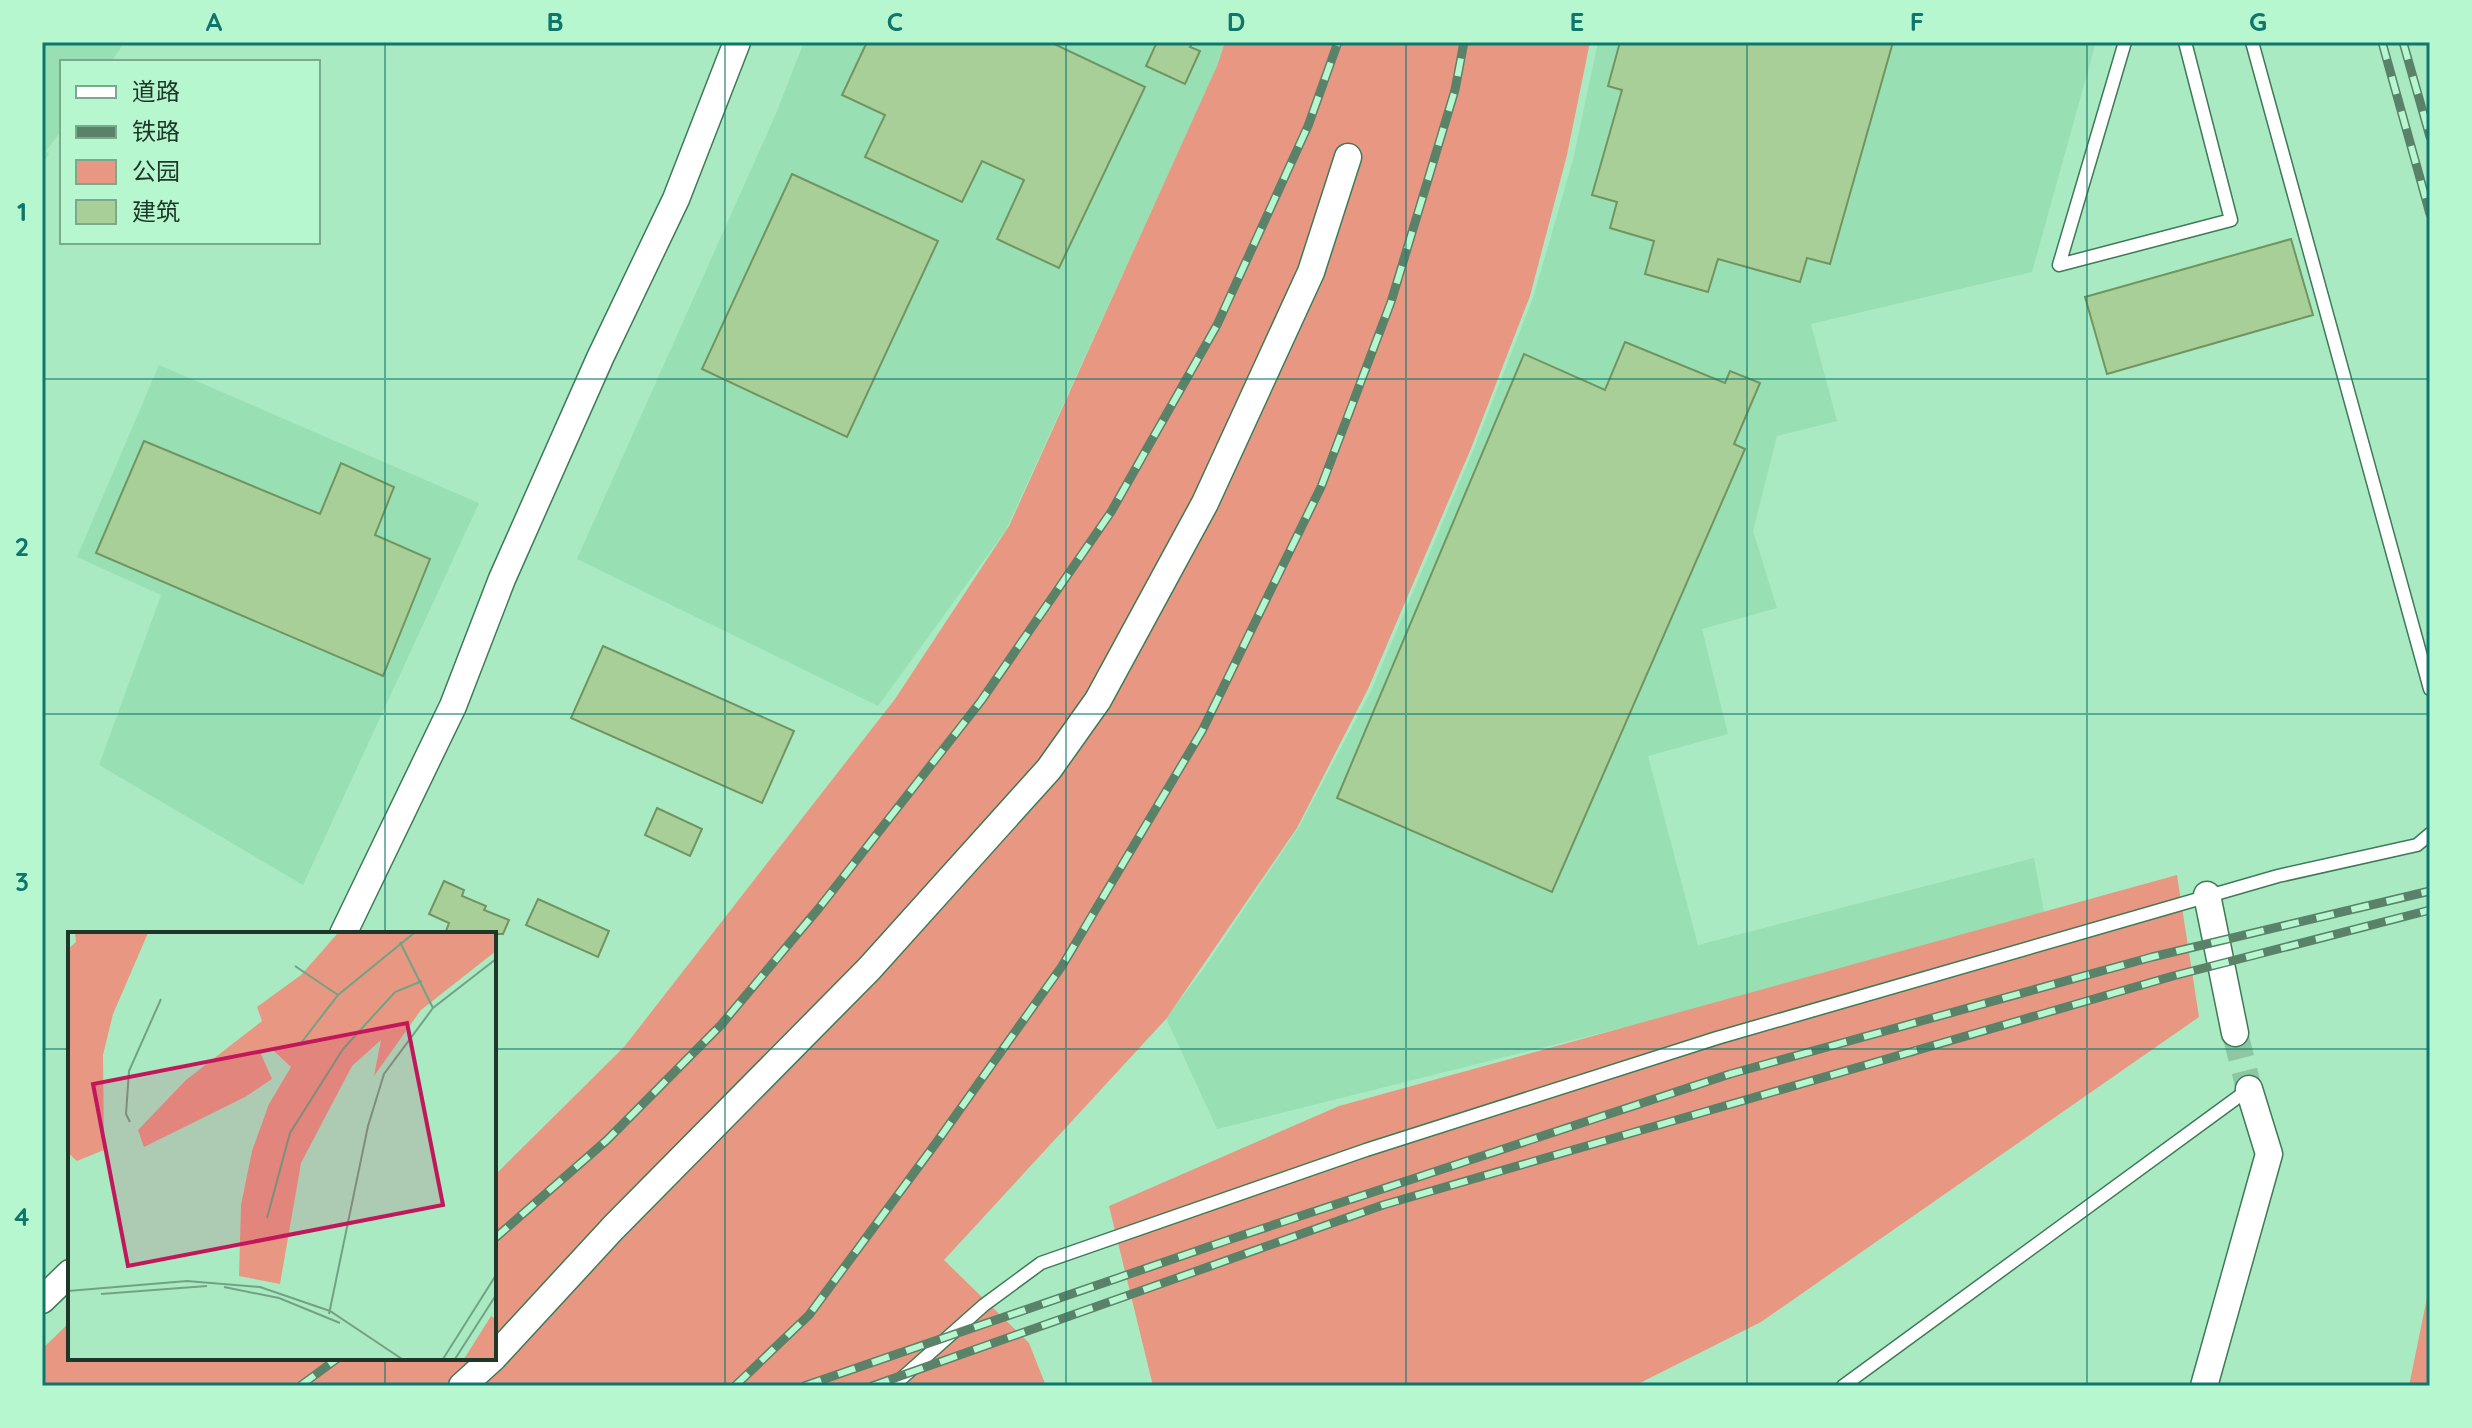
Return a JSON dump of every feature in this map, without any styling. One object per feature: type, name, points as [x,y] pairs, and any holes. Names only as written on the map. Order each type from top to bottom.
[{"type":"street","points":[[344,932],[453,706],[502,579],[600,358],[676,199],[737,42]]},
{"type":"street","points":[[496,1354],[613,1228],[869,969],[1049,769],[1098,700],[1205,503],[1311,272],[1348,157]]},
{"type":"street","points":[[2207,895],[2235,1033]]},
{"type":"street","points":[[2204,1386],[2269,1154],[2249,1089]]},
{"type":"street","points":[[42,1300],[68,1275]]},
{"type":"street","points":[[462,1386],[490,1360]]},
{"type":"lane","points":[[2125,42],[2059,265],[2231,220],[2185,42]]},
{"type":"lane","points":[[2252,42],[2430,689]]},
{"type":"lane","points":[[893,1386],[984,1305],[1041,1263],[1366,1150],[1702,1042],[2207,895],[2417,845],[2430,834]]},
{"type":"lane","points":[[1843,1386],[2249,1089]]},
{"type":"shaded area","points":[[42,42],[125,42],[112,60],[60,60],[60,133],[46,151],[49,154],[42,164]]},
{"type":"shaded area","points":[[804,42],[1225,42],[1215,71],[1006,530],[878,706],[577,559],[775,116]]},
{"type":"shaded area","points":[[1598,42],[2096,42],[2032,272],[1811,324],[1837,421],[1777,436],[1753,531],[1777,608],[1702,629],[1728,734],[1648,756],[1698,945],[2034,858],[2046,922],[1217,1129],[1166,1018],[1205,967],[1299,827],[1371,691],[1475,446],[1533,298],[1573,160]]},
{"type":"shaded area","points":[[159,365],[479,503],[303,885],[99,765],[161,595],[77,557]]},
{"type":"green space","points":[[1225,42],[1590,42],[1567,155],[1530,296],[1472,446],[1368,689],[1297,828],[1166,1019],[944,1260],[1029,1343],[1046,1386],[42,1386],[42,1349],[68,1324],[68,1360],[496,1360],[496,1174],[624,1047],[895,699],[1009,526],[1217,66]]},
{"type":"green space","points":[[2177,875],[2199,1017],[1761,1322],[1634,1386],[1153,1386],[1109,1206],[1339,1106]]},
{"type":"green space","points":[[2430,1283],[2430,1386],[2409,1386]]},
{"type":"building","points":[[867,42],[1050,42],[1145,87],[1059,268],[997,239],[1024,180],[982,161],[962,202],[865,157],[885,115],[842,95]]},
{"type":"building","points":[[1157,42],[1193,42],[1190,47],[1200,51],[1185,84],[1146,66]]},
{"type":"building","points":[[1620,42],[1893,42],[1830,264],[1807,258],[1800,282],[1718,259],[1708,292],[1645,274],[1654,241],[1610,228],[1617,202],[1592,195],[1622,90],[1608,86]]},
{"type":"building","points":[[792,174],[938,241],[847,437],[702,369]]},
{"type":"building","points":[[2291,239],[2313,315],[2107,374],[2085,297]]},
{"type":"building","points":[[1625,342],[1725,383],[1730,371],[1760,383],[1734,444],[1745,449],[1552,892],[1337,798],[1524,354],[1605,390]]},
{"type":"building","points":[[144,441],[320,514],[341,463],[394,487],[375,535],[430,559],[383,676],[96,553]]},
{"type":"building","points":[[603,646],[794,731],[762,803],[571,718]]},
{"type":"building","points":[[657,808],[702,829],[690,856],[645,835]]},
{"type":"building","points":[[444,881],[464,890],[462,896],[486,906],[484,910],[509,920],[503,934],[446,932],[449,923],[429,914]]},
{"type":"building","points":[[538,899],[609,931],[598,957],[526,925]]},
{"type":"tunnel","points":[[2235,1033],[2249,1089]]},
{"type":"railway","points":[[496,1237],[607,1140],[721,1025],[819,908],[981,701],[1111,512],[1217,325],[1308,126],[1338,42]]},
{"type":"railway","points":[[735,1386],[809,1315],[936,1143],[1062,966],[1202,731],[1321,487],[1391,302],[1455,90],[1464,42]]},
{"type":"railway","points":[[2382,42],[2430,214]]},
{"type":"railway","points":[[2403,42],[2430,137]]},
{"type":"railway","points":[[804,1386],[1234,1238],[1730,1074],[2152,957],[2430,891]]},
{"type":"railway","points":[[872,1386],[1383,1205],[2173,976],[2430,910]]},
{"type":"railway","points":[[300,1386],[335,1360]]}]
